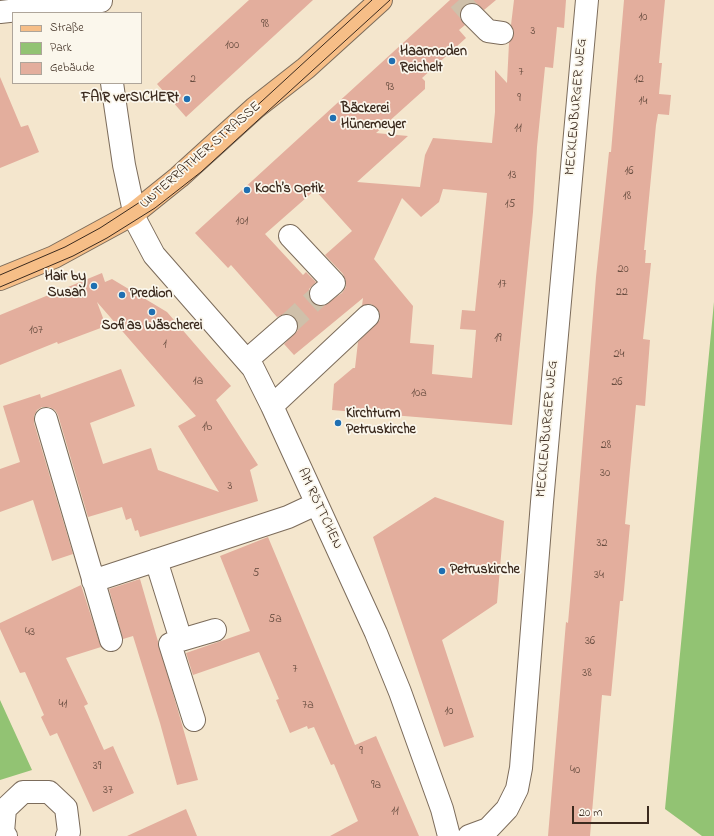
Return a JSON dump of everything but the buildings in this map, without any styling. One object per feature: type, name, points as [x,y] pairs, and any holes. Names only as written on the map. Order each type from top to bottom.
[{"type":"main road","name":"UNTERRATHER STRASSE","points":[[0,280],[54,257],[134,214],[174,182],[254,108],[306,68],[381,0]]},
{"type":"street","name":"MECKLENBURGER WEG","points":[[469,836],[488,829],[507,809],[517,789],[521,768],[542,502],[587,0]]},
{"type":"street","points":[[0,12],[101,5]]},
{"type":"street","points":[[472,16],[488,31],[502,32]]},
{"type":"street","name":"AM RÖTTCHEN","points":[[112,84],[124,164],[134,214],[154,255],[247,360],[272,406],[376,633],[400,692],[442,809],[449,836]]},
{"type":"street","points":[[290,236],[334,283],[321,294]]},
{"type":"street","points":[[272,406],[368,316]]},
{"type":"street","points":[[247,360],[286,326]]},
{"type":"street","points":[[46,419],[111,640]]},
{"type":"street","points":[[93,581],[288,517],[316,504]]},
{"type":"street","points":[[156,560],[181,640]]},
{"type":"street","points":[[194,720],[170,644],[215,630]]},
{"type":"street","points":[[6,836],[3,832],[2,808],[23,792],[49,792],[66,808],[69,832],[67,836]]},
{"type":"green space","points":[[714,302],[714,836],[702,836],[665,809]]},
{"type":"green space","points":[[0,700],[32,770],[0,780]]},
{"type":"tunnel","points":[[459,0],[472,15]]},
{"type":"tunnel","points":[[286,326],[321,294]]},
{"type":"tram line","points":[[0,275],[65,247],[100,228],[157,191],[225,135],[372,0]]},
{"type":"tram line","points":[[0,287],[73,256],[107,238],[155,208],[201,172],[390,0]]},
{"type":"place","name":"Haarmoden Reichelt","points":[[392,61]]},
{"type":"place","name":"FAIR verSICHERt","points":[[187,99]]},
{"type":"place","name":"Bäckerei Hünemeyer","points":[[333,118]]},
{"type":"place","name":"Koch’s Optik","points":[[247,190]]},
{"type":"place","name":"Hair by Susan","points":[[94,286]]},
{"type":"place","name":"Predion","points":[[122,295]]},
{"type":"place","name":"Sofias Wäscherei","points":[[152,312]]},
{"type":"place","name":"Kirchturm Petruskirche","points":[[338,423]]},
{"type":"place","name":"Petruskirche","points":[[442,571]]}]
